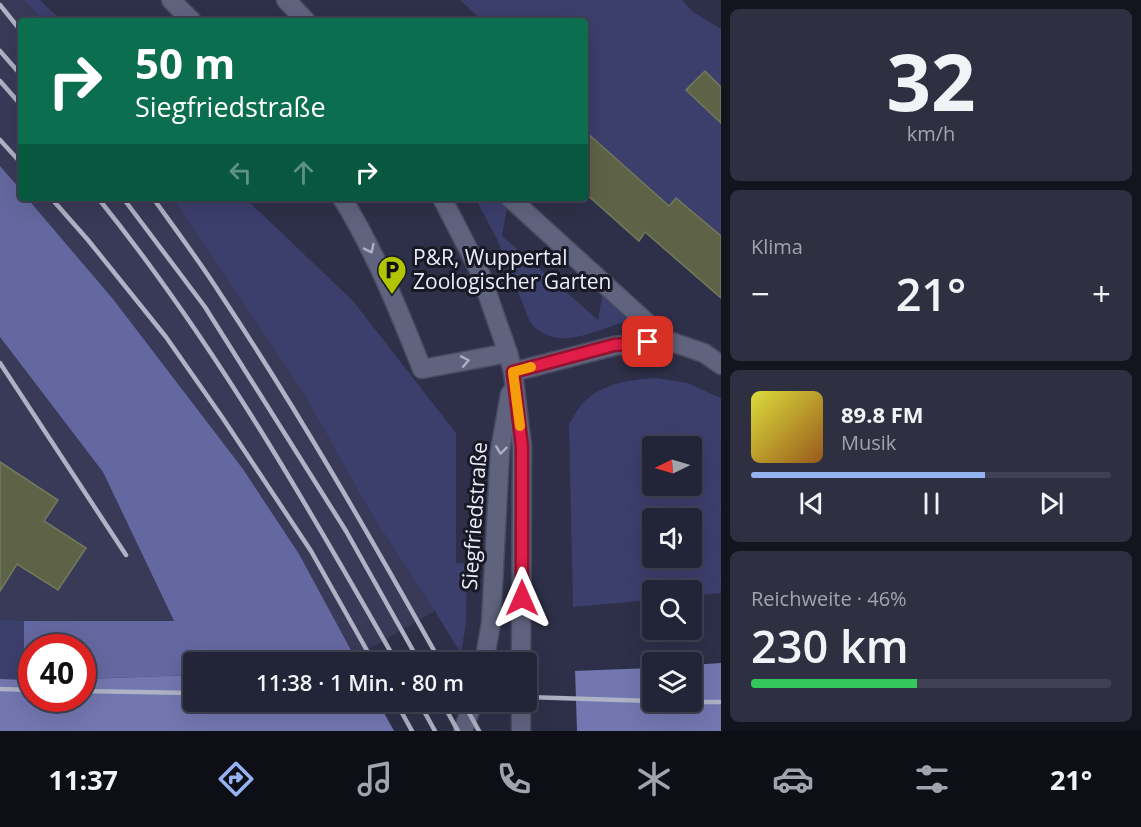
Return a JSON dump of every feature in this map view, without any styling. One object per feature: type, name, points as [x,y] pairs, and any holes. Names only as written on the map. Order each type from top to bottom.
[{"type":"street","points":[[171,0],[189,18]]},
{"type":"street","points":[[286,0],[303,18]]},
{"type":"street","points":[[344,201],[355,219],[396,304],[422,369],[508,353]]},
{"type":"street","name":"Siegfriedstraße","points":[[444,201],[479,270],[513,372],[522,447],[521,652]]},
{"type":"street","points":[[513,201],[666,340],[704,353],[721,365]]},
{"type":"street","points":[[513,372],[614,345],[666,340]]},
{"type":"street","name":"Siegfriedstraße","points":[[486,652],[490,622],[500,451],[513,372]]},
{"type":"street","points":[[463,731],[470,712]]},
{"type":"street","points":[[521,712],[521,731]]},
{"type":"shaded area","points":[[0,0],[24,0],[41,18],[18,18],[18,187],[0,166]]},
{"type":"shaded area","points":[[24,0],[40,0],[59,18],[41,18]]},
{"type":"shaded area","points":[[460,0],[682,0],[693,12],[721,29],[721,236],[676,198],[669,206],[588,134],[588,18],[480,18]]},
{"type":"shaded area","points":[[0,166],[18,187],[18,201],[30,201],[113,299],[243,469],[299,554],[352,652],[183,652],[183,675],[96,679],[96,634],[24,634],[24,621],[174,621],[103,472],[0,337]]},
{"type":"shaded area","points":[[30,201],[175,201],[304,394],[372,515],[435,611],[364,652],[352,652],[299,554],[243,469],[113,299]]},
{"type":"shaded area","points":[[175,201],[248,201],[353,301],[456,433],[456,563],[467,564],[466,623],[461,652],[372,515],[304,394]]},
{"type":"shaded area","points":[[477,201],[499,201],[507,208],[502,236],[598,320],[603,291],[629,314],[628,319],[573,338],[550,336],[540,331],[530,322],[497,239]]},
{"type":"shaded area","points":[[0,337],[103,472],[174,622],[0,619]]},
{"type":"shaded area","points":[[656,378],[687,383],[721,398],[721,593],[702,595],[702,580],[642,580],[642,601],[573,607],[569,424],[582,404],[598,391],[626,382]]},
{"type":"shaded area","points":[[0,619],[24,621],[24,634],[18,634],[18,680],[0,679]]},
{"type":"shaded area","points":[[721,663],[721,731],[0,731],[0,679],[18,680],[18,712],[96,712],[96,679],[183,675],[183,712],[537,712],[537,695],[574,671],[642,668],[642,712],[702,712],[702,664]]},
{"type":"pier","points":[[537,668],[575,668],[577,731],[394,731],[384,712],[537,712]]},
{"type":"building","points":[[705,71],[721,87],[721,123],[686,90]]},
{"type":"building","points":[[588,134],[669,206],[676,198],[721,236],[721,298],[645,232],[639,241],[588,196]]},
{"type":"building","points":[[0,462],[58,500],[44,521],[86,548],[58,590],[17,564],[0,591]]},
{"type":"railway","points":[[0,5],[18,27]]},
{"type":"railway","points":[[0,51],[18,72]]},
{"type":"railway","points":[[0,81],[18,102]]},
{"type":"railway","points":[[0,140],[18,160]]},
{"type":"railway","points":[[54,201],[166,337],[222,417],[311,551],[368,652]]},
{"type":"railway","points":[[100,201],[181,309],[220,366],[293,484],[391,652]]},
{"type":"railway","points":[[125,201],[205,307],[346,531],[414,652]]},
{"type":"railway","points":[[155,201],[213,283],[279,385],[435,652]]},
{"type":"railway","points":[[0,363],[126,555]]},
{"type":"railway","points":[[0,689],[18,690]]},
{"type":"railway","points":[[96,691],[183,693]]},
{"type":"railway","points":[[537,697],[642,701]]},
{"type":"railway","points":[[702,702],[721,702]]},
{"type":"railway","points":[[402,712],[412,731]]},
{"type":"railway","points":[[425,712],[435,731]]},
{"type":"railway","points":[[448,712],[458,731]]},
{"type":"railway","points":[[469,712],[479,731]]},
{"type":"slow traffic","points":[[520,426],[513,372],[531,367]]},
{"type":"place","name":"P&R, Wuppertal Zoologischer Garten","points":[[392,296]]},
{"type":"route","points":[[522,598],[522,447],[513,372],[614,345],[648,342]]}]
